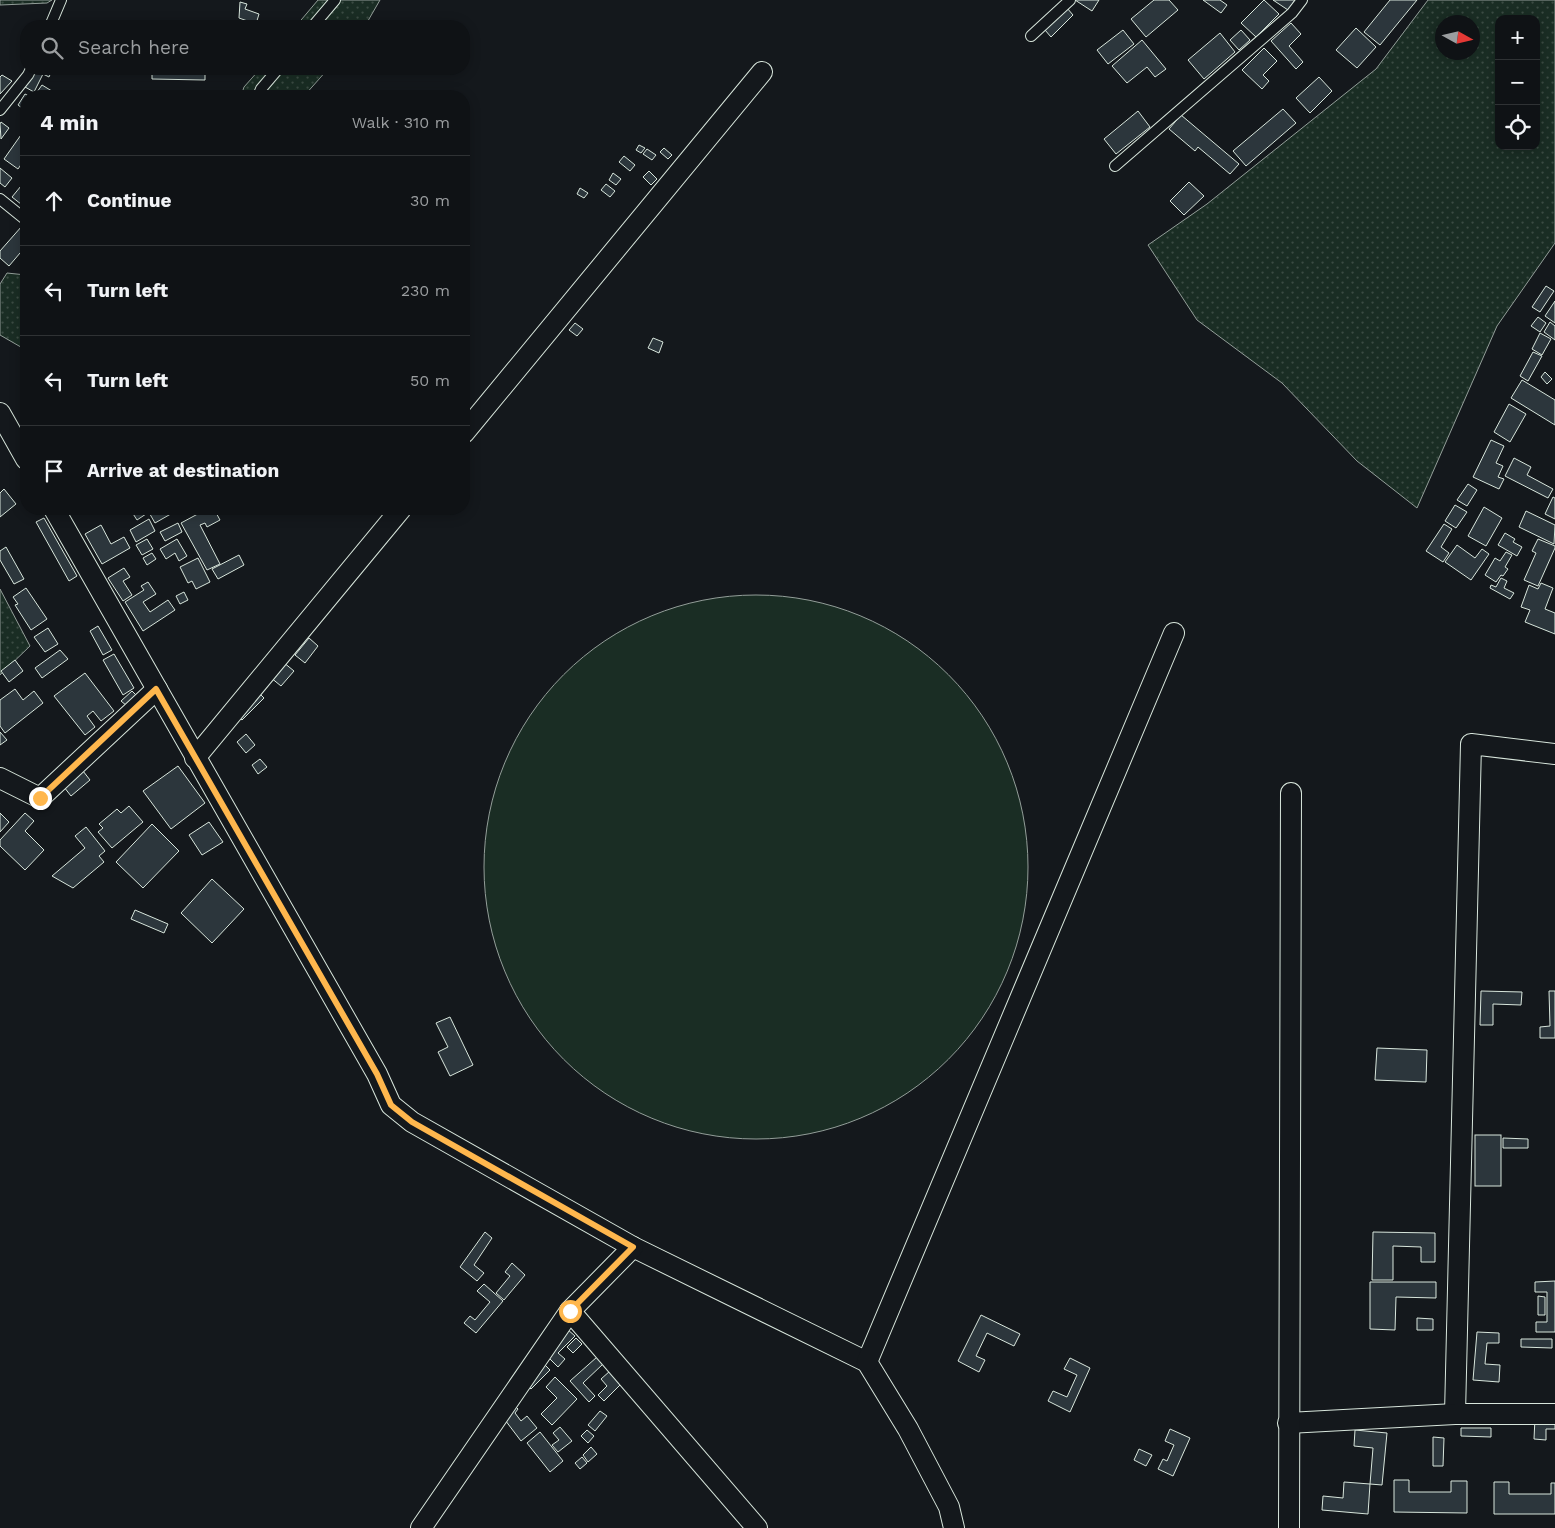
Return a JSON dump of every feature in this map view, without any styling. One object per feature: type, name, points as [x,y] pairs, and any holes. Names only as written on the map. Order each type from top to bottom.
[{"type":"street","points":[[470,426],[762,72]]},
{"type":"street","points":[[0,413],[20,448]]},
{"type":"street","points":[[57,515],[377,1074],[391,1105],[412,1122],[633,1247],[867,1362],[908,1429],[948,1507],[954,1528]]},
{"type":"street","points":[[195,758],[396,515]]},
{"type":"street","points":[[867,1362],[1174,633]]},
{"type":"street","points":[[0,778],[40,798],[156,689]]},
{"type":"street","points":[[1455,1414],[1471,744],[1555,754]]},
{"type":"street","points":[[1289,1528],[1291,793]]},
{"type":"street","points":[[421,1528],[570,1311],[633,1247]]},
{"type":"street","points":[[570,1311],[757,1528]]},
{"type":"street","points":[[1288,1424],[1455,1414],[1555,1414]]},
{"type":"lane","points":[[53,20],[62,0]]},
{"type":"lane","points":[[318,20],[335,0]]},
{"type":"lane","points":[[1031,36],[1070,0]]},
{"type":"lane","points":[[1115,166],[1292,13],[1302,0]]},
{"type":"lane","points":[[0,110],[28,75]]},
{"type":"lane","points":[[261,90],[273,75]]},
{"type":"lane","points":[[0,199],[20,215]]},
{"type":"green space","points":[[0,0],[52,0],[47,3],[0,5]]},
{"type":"green space","points":[[318,0],[380,0],[368,20],[301,20]]},
{"type":"green space","points":[[1428,0],[1555,0],[1555,243],[1497,326],[1417,508],[1357,461],[1282,383],[1197,320],[1148,245],[1207,204],[1376,69]]},
{"type":"green space","points":[[255,75],[323,75],[309,90],[243,90]]},
{"type":"green space","points":[[7,273],[20,274],[20,347],[0,335],[0,284]]},
{"type":"green space","points":[[0,589],[30,646],[0,675]]},
{"type":"green space","points":[[756,595],[783,596],[809,600],[835,606],[860,615],[907,641],[929,656],[949,674],[967,694],[982,716],[1008,763],[1017,788],[1023,814],[1027,840],[1027,894],[1023,920],[1017,946],[1008,971],[982,1018],[967,1040],[949,1060],[929,1078],[907,1093],[860,1119],[835,1128],[809,1134],[783,1138],[756,1139],[729,1138],[703,1134],[677,1128],[652,1119],[605,1093],[583,1078],[563,1060],[545,1040],[530,1018],[504,971],[495,946],[489,920],[485,894],[484,867],[485,840],[489,814],[495,788],[504,763],[530,716],[545,694],[563,674],[583,656],[605,641],[652,615],[677,606],[703,600],[729,596]]},
{"type":"building","points":[[1075,0],[1099,0],[1092,11]]},
{"type":"building","points":[[1154,0],[1169,0],[1178,10],[1146,37],[1131,19]]},
{"type":"building","points":[[1203,0],[1220,0],[1227,5],[1221,13]]},
{"type":"building","points":[[1264,0],[1279,14],[1256,37],[1241,23]]},
{"type":"building","points":[[1273,0],[1295,0],[1288,10]]},
{"type":"building","points":[[1390,0],[1417,0],[1380,45],[1364,32]]},
{"type":"building","points":[[240,2],[247,4],[245,9],[259,14],[257,20],[239,18]]},
{"type":"building","points":[[1067,8],[1073,15],[1051,37],[1045,30]]},
{"type":"building","points":[[1291,23],[1301,34],[1289,46],[1303,62],[1296,69],[1271,41]]},
{"type":"building","points":[[1356,28],[1376,47],[1357,68],[1336,50]]},
{"type":"building","points":[[1123,30],[1134,44],[1108,64],[1097,50]]},
{"type":"building","points":[[1241,30],[1250,40],[1239,50],[1230,40]]},
{"type":"building","points":[[1220,33],[1235,52],[1204,79],[1188,60]]},
{"type":"building","points":[[1142,40],[1166,69],[1155,77],[1147,67],[1127,83],[1112,66]]},
{"type":"building","points":[[1264,48],[1277,61],[1263,75],[1269,81],[1262,89],[1242,70]]},
{"type":"building","points":[[2,75],[12,81],[0,94],[0,77]]},
{"type":"building","points":[[31,75],[42,75],[35,90],[25,87]]},
{"type":"building","points":[[152,75],[205,75],[205,80],[152,79]]},
{"type":"building","points":[[1319,77],[1332,91],[1310,113],[1296,98]]},
{"type":"building","points":[[42,85],[50,90],[38,90]]},
{"type":"building","points":[[1283,109],[1296,123],[1246,166],[1233,151]]},
{"type":"building","points":[[1138,111],[1150,127],[1116,154],[1104,139]]},
{"type":"building","points":[[1181,115],[1239,164],[1230,174],[1198,147],[1195,151],[1169,129]]},
{"type":"building","points":[[1,122],[9,128],[1,139],[0,124]]},
{"type":"building","points":[[20,136],[20,166],[18,169],[4,159]]},
{"type":"building","points":[[639,145],[645,148],[641,153],[636,150]]},
{"type":"building","points":[[664,148],[672,155],[668,159],[660,152]]},
{"type":"building","points":[[647,149],[656,155],[652,160],[643,154]]},
{"type":"building","points":[[624,156],[635,165],[630,171],[619,162]]},
{"type":"building","points":[[0,168],[12,178],[5,187],[0,183]]},
{"type":"building","points":[[649,171],[657,179],[651,185],[643,177]]},
{"type":"building","points":[[613,173],[621,179],[616,185],[609,180]]},
{"type":"building","points":[[1189,182],[1204,196],[1184,215],[1170,201]]},
{"type":"building","points":[[606,184],[615,191],[610,197],[601,190]]},
{"type":"building","points":[[20,187],[20,203],[12,197]]},
{"type":"building","points":[[580,188],[588,193],[584,198],[577,194]]},
{"type":"building","points":[[20,228],[20,253],[9,266],[0,258],[0,251]]},
{"type":"building","points":[[1546,286],[1554,291],[1540,312],[1532,307]]},
{"type":"building","points":[[1555,301],[1555,323],[1545,316]]},
{"type":"building","points":[[1538,317],[1546,323],[1540,332],[1531,326]]},
{"type":"building","points":[[1550,322],[1555,326],[1555,340],[1544,332]]},
{"type":"building","points":[[575,323],[583,329],[577,336],[569,330]]},
{"type":"building","points":[[1540,333],[1551,339],[1542,355],[1532,349]]},
{"type":"building","points":[[653,338],[663,342],[659,353],[648,348]]},
{"type":"building","points":[[1533,352],[1542,356],[1528,381],[1520,376]]},
{"type":"building","points":[[1545,372],[1552,379],[1547,384],[1541,377]]},
{"type":"building","points":[[1522,380],[1555,400],[1555,425],[1511,398]]},
{"type":"building","points":[[1509,404],[1526,414],[1510,442],[1494,432]]},
{"type":"building","points":[[1491,440],[1504,446],[1496,463],[1503,466],[1498,477],[1504,479],[1499,489],[1473,477]]},
{"type":"building","points":[[1514,458],[1531,467],[1527,475],[1553,489],[1548,498],[1505,476]]},
{"type":"building","points":[[1468,484],[1477,490],[1467,506],[1457,500]]},
{"type":"building","points":[[4,489],[16,504],[0,517],[0,493]]},
{"type":"building","points":[[1553,497],[1555,498],[1555,519],[1545,514]]},
{"type":"building","points":[[1455,505],[1467,512],[1456,528],[1445,521]]},
{"type":"building","points":[[1484,507],[1502,518],[1486,546],[1468,536]]},
{"type":"building","points":[[1526,511],[1555,525],[1554,544],[1519,527]]},
{"type":"building","points":[[134,515],[144,515],[137,520]]},
{"type":"building","points":[[150,515],[169,515],[155,523]]},
{"type":"building","points":[[196,515],[217,515],[220,520],[207,527],[205,523],[200,525],[220,564],[207,570],[181,523]]},
{"type":"building","points":[[44,518],[77,576],[69,581],[36,522]]},
{"type":"building","points":[[149,519],[155,531],[136,542],[130,530]]},
{"type":"building","points":[[178,523],[182,532],[165,541],[160,532]]},
{"type":"building","points":[[1444,524],[1452,529],[1441,547],[1449,553],[1443,562],[1426,551]]},
{"type":"building","points":[[101,525],[111,544],[124,537],[130,548],[102,564],[85,534]]},
{"type":"building","points":[[1505,533],[1515,539],[1513,542],[1522,547],[1517,556],[1498,545]]},
{"type":"building","points":[[147,539],[153,549],[142,555],[136,545]]},
{"type":"building","points":[[177,539],[187,556],[179,561],[175,553],[166,559],[160,549]]},
{"type":"building","points":[[1538,539],[1555,546],[1555,548],[1538,586],[1524,580],[1536,553],[1532,551]]},
{"type":"building","points":[[1457,545],[1475,558],[1482,549],[1489,554],[1471,580],[1445,562]]},
{"type":"building","points":[[6,547],[24,579],[14,584],[0,560],[0,551]]},
{"type":"building","points":[[1506,552],[1512,555],[1505,567],[1508,569],[1496,582],[1485,575],[1495,558],[1500,561]]},
{"type":"building","points":[[152,553],[156,559],[147,565],[143,558]]},
{"type":"building","points":[[239,555],[244,565],[218,579],[212,569]]},
{"type":"building","points":[[198,558],[210,582],[196,589],[192,581],[188,583],[180,567]]},
{"type":"building","points":[[124,568],[130,577],[123,581],[132,595],[123,601],[108,578]]},
{"type":"building","points":[[1501,578],[1507,581],[1504,588],[1514,593],[1510,599],[1490,588],[1491,585],[1496,587]]},
{"type":"building","points":[[148,582],[156,594],[143,602],[150,612],[168,600],[175,610],[143,631],[125,602],[144,590],[141,586]]},
{"type":"building","points":[[1541,583],[1553,588],[1545,609],[1555,613],[1555,634],[1525,622],[1530,610],[1521,607],[1529,585],[1538,589]]},
{"type":"building","points":[[26,588],[47,619],[31,630],[15,605],[18,604],[13,597]]},
{"type":"building","points":[[184,592],[188,600],[180,604],[176,596]]},
{"type":"building","points":[[98,626],[112,650],[103,655],[90,631]]},
{"type":"building","points":[[48,628],[58,644],[45,652],[34,637]]},
{"type":"building","points":[[309,638],[318,646],[305,663],[295,655]]},
{"type":"building","points":[[60,650],[68,659],[42,678],[35,668]]},
{"type":"building","points":[[114,654],[134,688],[123,695],[103,660]]},
{"type":"building","points":[[15,660],[23,671],[9,682],[1,671]]},
{"type":"building","points":[[283,662],[294,671],[281,686],[270,677]]},
{"type":"building","points":[[85,673],[114,711],[101,721],[93,711],[87,716],[95,727],[85,735],[54,696]]},
{"type":"building","points":[[15,689],[23,700],[34,691],[43,703],[5,733],[0,726],[0,700]]},
{"type":"building","points":[[132,691],[137,696],[127,706],[121,701]]},
{"type":"building","points":[[257,691],[264,698],[242,720],[235,714]]},
{"type":"building","points":[[0,732],[7,740],[0,745]]},
{"type":"building","points":[[246,734],[255,745],[246,753],[237,742]]},
{"type":"building","points":[[260,759],[267,767],[258,774],[252,765]]},
{"type":"building","points":[[178,766],[205,803],[171,829],[143,791]]},
{"type":"building","points":[[83,771],[90,780],[71,796],[64,787]]},
{"type":"building","points":[[129,806],[143,822],[112,848],[98,832],[103,828],[99,824],[117,809],[121,813]]},
{"type":"building","points":[[0,813],[9,822],[0,832]]},
{"type":"building","points":[[25,813],[34,821],[25,831],[44,850],[25,870],[0,846],[0,840]]},
{"type":"building","points":[[209,822],[223,842],[202,855],[189,835]]},
{"type":"building","points":[[152,824],[179,851],[143,888],[116,862]]},
{"type":"building","points":[[86,827],[105,851],[99,856],[104,862],[73,888],[52,876],[85,848],[75,836]]},
{"type":"building","points":[[212,879],[244,909],[212,943],[181,913]]},
{"type":"building","points":[[135,910],[168,924],[164,933],[131,919]]},
{"type":"building","points":[[1481,991],[1522,992],[1521,1005],[1493,1004],[1493,1025],[1480,1025]]},
{"type":"building","points":[[1549,991],[1555,991],[1555,1038],[1540,1038],[1540,1027],[1550,1026]]},
{"type":"building","points":[[450,1017],[473,1065],[450,1076],[438,1052],[448,1047],[436,1023]]},
{"type":"building","points":[[1377,1048],[1427,1050],[1426,1082],[1375,1080]]},
{"type":"building","points":[[1475,1135],[1501,1135],[1501,1186],[1475,1186]]},
{"type":"building","points":[[1503,1138],[1528,1139],[1528,1148],[1503,1148]]},
{"type":"building","points":[[485,1232],[492,1238],[474,1265],[484,1273],[477,1281],[460,1267]]},
{"type":"building","points":[[1373,1232],[1435,1233],[1435,1262],[1421,1262],[1421,1247],[1393,1246],[1393,1280],[1372,1280]]},
{"type":"building","points":[[512,1263],[525,1275],[504,1300],[496,1293],[510,1276],[505,1272]]},
{"type":"building","points":[[1555,1281],[1555,1332],[1536,1332],[1536,1322],[1547,1322],[1547,1292],[1535,1292],[1535,1282]]},
{"type":"building","points":[[1370,1282],[1436,1282],[1436,1298],[1396,1297],[1395,1330],[1370,1329]]},
{"type":"building","points":[[484,1284],[503,1301],[476,1333],[464,1323],[470,1316],[475,1320],[490,1302],[477,1291]]},
{"type":"building","points":[[1538,1296],[1545,1297],[1545,1315],[1538,1315]]},
{"type":"building","points":[[981,1315],[1020,1334],[1014,1346],[987,1333],[976,1356],[985,1360],[979,1372],[958,1361]]},
{"type":"building","points":[[1417,1318],[1433,1319],[1433,1330],[1417,1330]]},
{"type":"building","points":[[567,1329],[575,1336],[558,1353],[565,1359],[558,1367],[544,1353]]},
{"type":"building","points":[[1477,1332],[1499,1333],[1499,1343],[1487,1343],[1485,1364],[1500,1365],[1499,1382],[1473,1380]]},
{"type":"building","points":[[576,1338],[582,1344],[573,1353],[567,1347]]},
{"type":"building","points":[[1521,1339],[1552,1339],[1552,1348],[1521,1347]]},
{"type":"building","points":[[597,1357],[603,1364],[583,1383],[595,1396],[589,1402],[570,1381]]},
{"type":"building","points":[[1070,1358],[1090,1368],[1070,1412],[1048,1401],[1053,1391],[1067,1397],[1077,1375],[1064,1369]]},
{"type":"building","points":[[542,1362],[550,1370],[531,1389],[523,1382]]},
{"type":"building","points":[[610,1371],[622,1383],[604,1401],[598,1395],[607,1386],[601,1379]]},
{"type":"building","points":[[555,1377],[577,1399],[552,1425],[541,1414],[557,1398],[546,1387]]},
{"type":"building","points":[[513,1404],[518,1409],[515,1413],[521,1421],[527,1416],[537,1428],[521,1441],[502,1416]]},
{"type":"building","points":[[600,1411],[607,1416],[595,1431],[588,1425]]},
{"type":"building","points":[[1535,1418],[1555,1419],[1555,1429],[1546,1429],[1546,1440],[1534,1439]]},
{"type":"building","points":[[560,1427],[572,1441],[558,1452],[552,1445],[559,1440],[553,1433]]},
{"type":"building","points":[[1461,1428],[1491,1428],[1491,1437],[1461,1436]]},
{"type":"building","points":[[1170,1429],[1190,1438],[1173,1476],[1158,1469],[1163,1459],[1167,1461],[1174,1445],[1165,1441]]},
{"type":"building","points":[[587,1430],[594,1436],[588,1443],[581,1436]]},
{"type":"building","points":[[1355,1430],[1387,1433],[1382,1485],[1370,1484],[1373,1448],[1354,1446]]},
{"type":"building","points":[[540,1432],[563,1461],[550,1472],[527,1443]]},
{"type":"building","points":[[1433,1437],[1444,1438],[1443,1466],[1433,1466]]},
{"type":"building","points":[[591,1447],[597,1454],[588,1462],[583,1455]]},
{"type":"building","points":[[1139,1449],[1152,1455],[1146,1466],[1134,1460]]},
{"type":"building","points":[[582,1457],[587,1463],[580,1469],[575,1463]]},
{"type":"building","points":[[1394,1480],[1409,1480],[1409,1492],[1451,1492],[1451,1481],[1467,1481],[1467,1513],[1394,1512]]},
{"type":"building","points":[[1344,1482],[1370,1484],[1368,1514],[1322,1510],[1323,1496],[1343,1498]]},
{"type":"building","points":[[1494,1482],[1509,1482],[1509,1494],[1551,1494],[1551,1483],[1555,1483],[1555,1514],[1494,1514]]},
{"type":"route","points":[[40,798],[156,689],[377,1074],[391,1105],[412,1122],[633,1247],[570,1311]]}]
